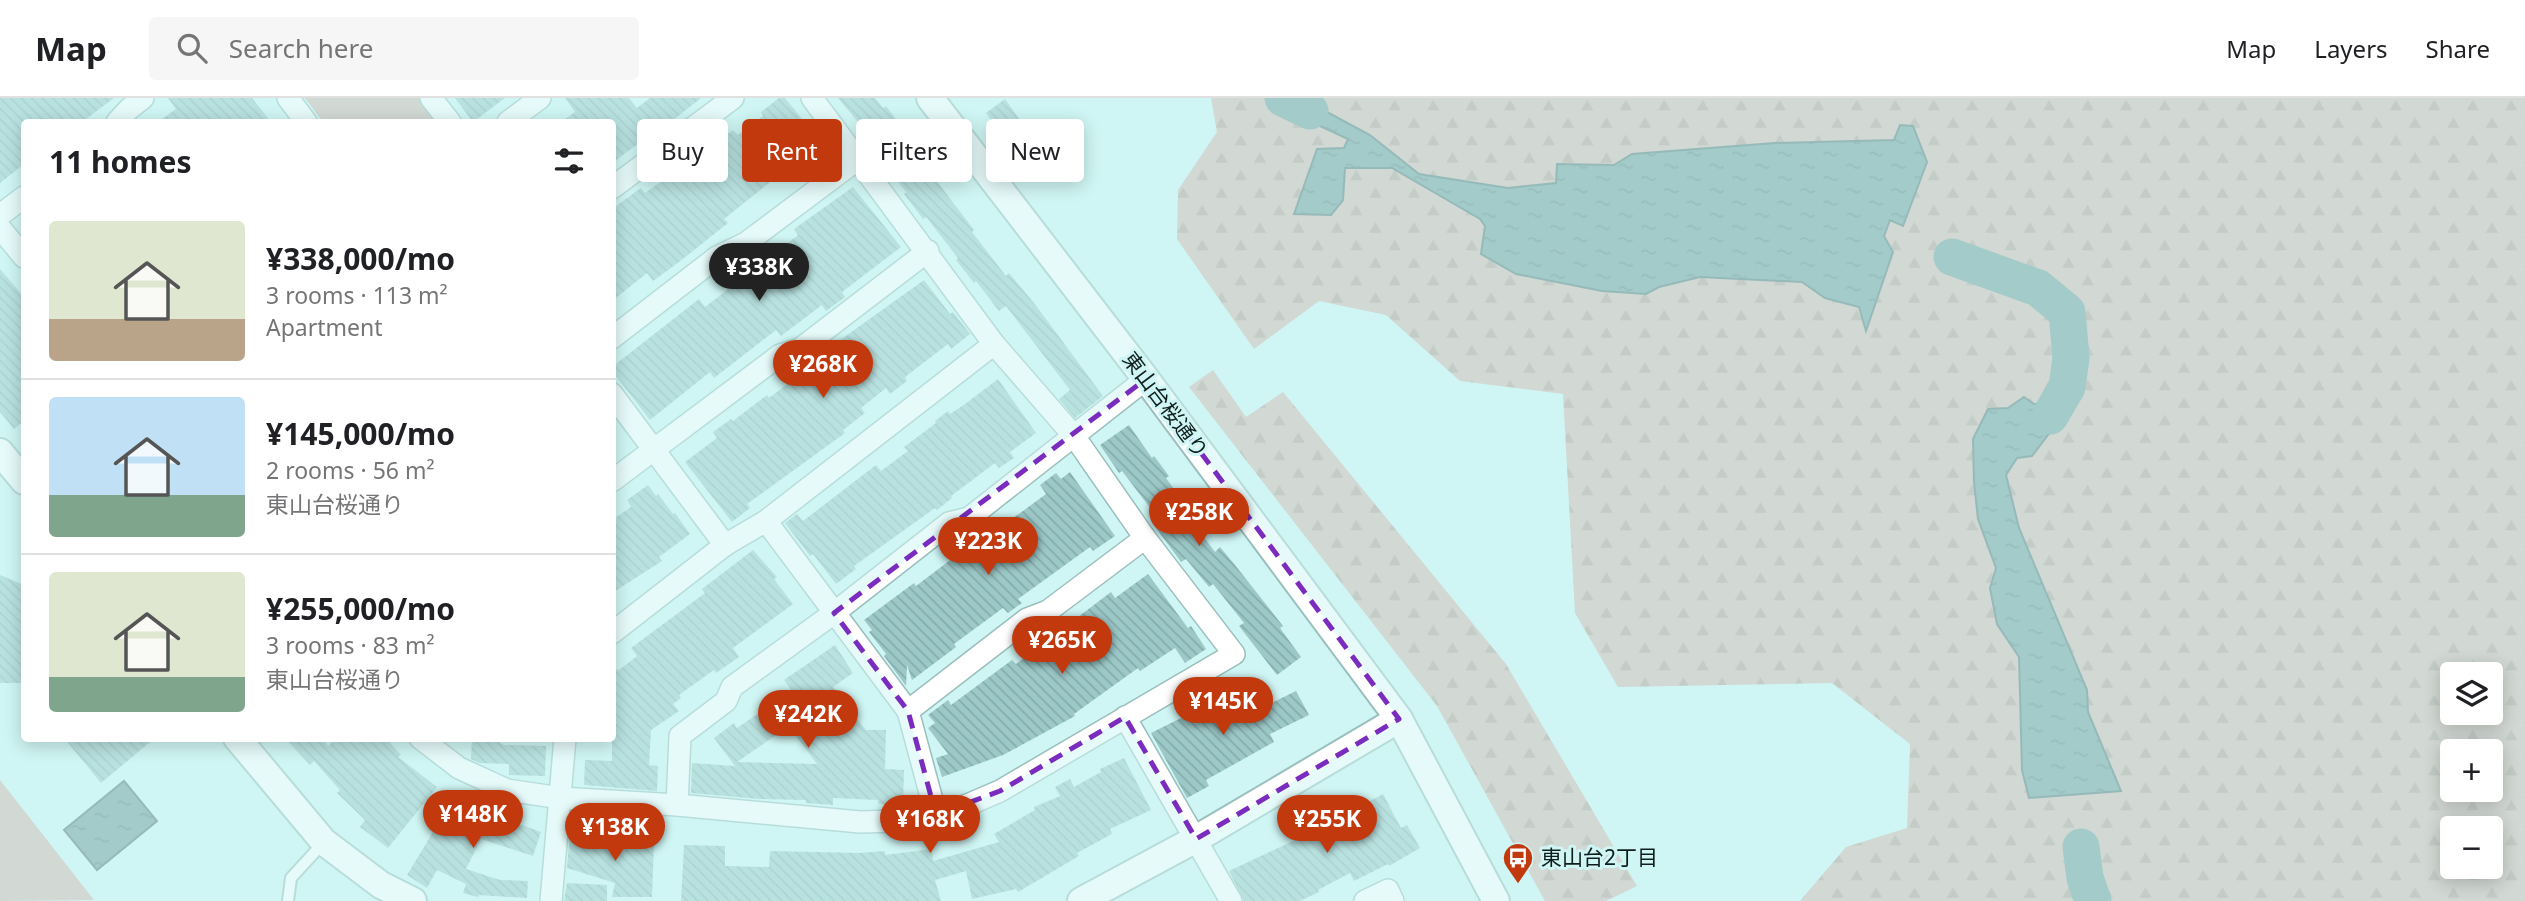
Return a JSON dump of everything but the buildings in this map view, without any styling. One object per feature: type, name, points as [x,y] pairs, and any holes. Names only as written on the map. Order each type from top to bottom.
[{"type":"street","points":[[120,119],[144,98]]},
{"type":"street","points":[[288,98],[303,119]]},
{"type":"street","points":[[431,98],[448,119]]},
{"type":"street","points":[[512,119],[540,98]]},
{"type":"street","points":[[616,185],[733,98]]},
{"type":"street","points":[[812,98],[856,156]]},
{"type":"street","name":"東山台桜通り","points":[[930,98],[1146,379],[1399,719],[1496,901]]},
{"type":"street","points":[[616,335],[717,257],[746,243],[856,160]]},
{"type":"street","points":[[425,742],[459,768],[507,790],[561,798],[677,805],[860,822],[899,821],[936,815],[1000,791],[1234,654],[1145,538],[1073,436],[994,344],[876,182]]},
{"type":"street","points":[[0,215],[21,199]]},
{"type":"street","points":[[0,228],[21,253]]},
{"type":"street","points":[[616,478],[780,355],[800,349],[928,251]]},
{"type":"street","points":[[616,630],[725,545],[766,521],[994,344]]},
{"type":"street","points":[[677,805],[680,736],[726,701],[732,687],[834,613],[949,523],[969,517],[1146,379]]},
{"type":"street","points":[[616,399],[725,545]]},
{"type":"street","points":[[0,452],[21,477]]},
{"type":"street","points":[[766,521],[908,711],[936,815]]},
{"type":"street","points":[[908,711],[1027,619],[1048,611],[1145,538]]},
{"type":"street","points":[[1125,717],[1231,901]]},
{"type":"street","points":[[1081,901],[1196,839],[1399,719]]},
{"type":"street","points":[[240,742],[324,842],[381,885],[413,901]]},
{"type":"street","points":[[551,901],[565,742]]},
{"type":"street","points":[[1365,901],[1388,890],[1393,901]]},
{"type":"lane","points":[[288,901],[291,878],[324,842]]},
{"type":"highlighted area","points":[[1146,379],[1399,719],[1196,839],[1125,717],[1000,791],[936,815],[908,711],[834,613]]},
{"type":"green space","points":[[305,98],[421,98],[438,119],[321,119]]},
{"type":"green space","points":[[1211,98],[2525,98],[2525,901],[1800,901],[1846,847],[1907,828],[1910,744],[1832,683],[1618,687],[1575,613],[1563,394],[1460,381],[1386,315],[1319,301],[1254,349],[1177,239],[1178,190],[1217,132]],"holes":[[[1312,104],[1370,135],[1419,174],[1508,188],[1556,183],[1557,164],[1614,165],[1632,154],[1775,143],[1894,140],[1903,226],[1890,220],[1884,236],[1893,252],[1866,330],[1859,307],[1825,298],[1802,282],[1700,277],[1659,287],[1646,294],[1602,291],[1516,274],[1480,219],[1392,168],[1345,168],[1343,200],[1294,214],[1317,149],[1344,148],[1348,139],[1307,120]]]},
{"type":"green space","points":[[1213,370],[1246,417],[1283,392],[1506,664],[1637,886],[1606,901],[1545,901],[1437,706],[1189,387]]},
{"type":"green space","points":[[0,780],[94,900],[0,901]]},
{"type":"water","points":[[1312,104],[1370,135],[1419,174],[1508,188],[1556,183],[1557,164],[1614,165],[1632,154],[1775,143],[1894,140],[1900,125],[1913,126],[1927,162],[1903,226],[1890,220],[1884,236],[1893,252],[1866,331],[1859,307],[1825,298],[1802,282],[1700,277],[1659,287],[1646,294],[1602,291],[1516,274],[1481,254],[1485,226],[1480,219],[1392,168],[1345,168],[1343,200],[1331,215],[1294,214],[1317,149],[1344,148],[1348,139],[1307,120]]},
{"type":"water","points":[[2024,397],[2034,404],[2044,403],[2054,427],[2032,456],[2017,458],[2006,475],[2019,528],[2087,690],[2088,712],[2121,791],[2029,798],[2022,770],[2019,657],[1997,624],[1990,588],[1996,568],[1978,519],[1973,439],[1988,409],[2008,408]]},
{"type":"water","points":[[124,781],[157,821],[97,870],[64,830]]},
{"type":"waterway","points":[[1283,98],[1310,111]]},
{"type":"waterway","points":[[1952,257],[2038,288],[2067,312],[2071,358],[2067,387],[2050,416]]},
{"type":"waterway","points":[[2081,847],[2085,878],[2093,901]]},
{"type":"place","name":"東山台2丁目","points":[[1518,885]]}]
